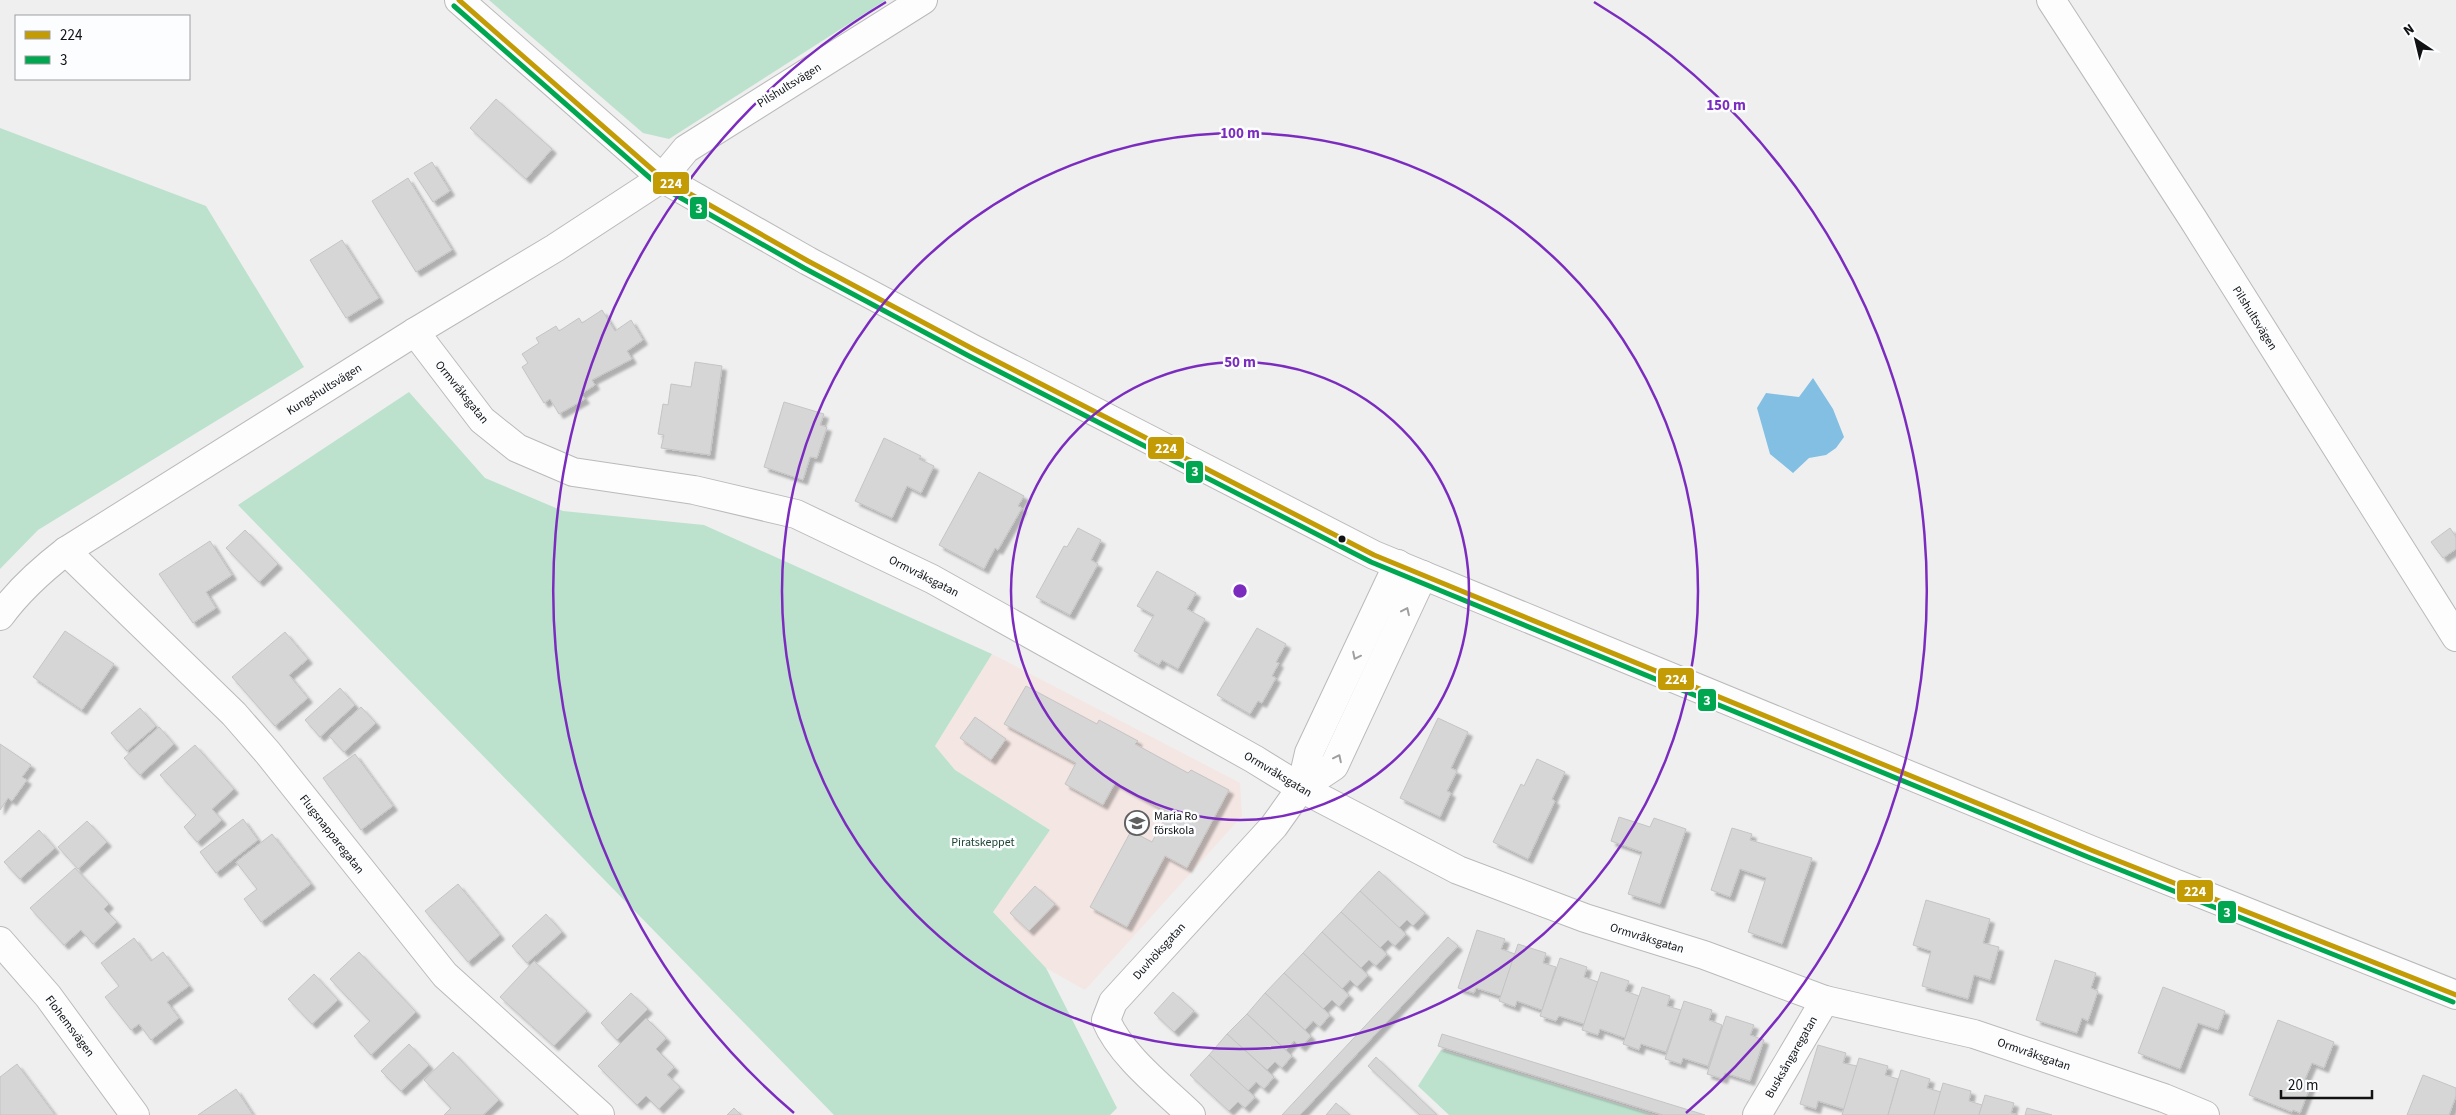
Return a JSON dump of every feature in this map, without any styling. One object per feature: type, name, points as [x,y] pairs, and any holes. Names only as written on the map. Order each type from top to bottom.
[{"type":"street","points":[[460,0],[662,178],[808,260],[973,349],[1374,555],[2090,850],[2456,995]]},
{"type":"street","name":"Pilshultsvägen","points":[[662,178],[686,149],[923,0]]},
{"type":"street","name":"Pilshultsvägen","points":[[2051,0],[2193,219],[2456,637]]},
{"type":"street","name":"Kungshultsvägen","points":[[0,616],[17,594],[40,571],[66,551],[416,332],[555,248],[662,178]]},
{"type":"street","name":"Ormvråksgatan","points":[[416,332],[482,420],[517,448],[573,472],[694,490],[796,514],[932,579],[1254,759],[1301,788],[1458,870],[1584,918],[1704,955],[1825,1000],[1974,1034],[2159,1107],[2205,1115]]},
{"type":"street","name":"Flugsnapparegatan","points":[[66,551],[234,714],[268,753],[445,975],[600,1115]]},
{"type":"street","name":"Duvhöksgatan","points":[[1301,788],[1309,753],[1398,564]]},
{"type":"street","name":"Duvhöksgatan","points":[[1191,1115],[1126,1051],[1112,1034],[1106,1020],[1113,1002],[1274,826],[1301,788],[1334,766],[1423,575]]},
{"type":"street","name":"Flohemsvägen","points":[[0,941],[48,996],[135,1115]]},
{"type":"street","name":"Busksångaregatan","points":[[1757,1115],[1825,1000]]},
{"type":"shaded area","name":"Maria Ro förskola","points":[[992,654],[1240,783],[1242,816],[1085,990],[1046,968],[993,912],[1050,830],[955,770],[935,746]]},
{"type":"green space","points":[[489,0],[886,0],[669,139],[643,133]]},
{"type":"green space","points":[[0,128],[206,206],[304,367],[38,530],[0,569]]},
{"type":"green space","name":"Piratskeppet","points":[[409,392],[485,478],[563,511],[704,525],[992,654],[935,746],[955,770],[1050,830],[993,912],[1046,968],[1117,1108],[1110,1115],[834,1115],[238,505]]},
{"type":"green space","points":[[1441,1050],[1653,1115],[1449,1115],[1418,1086]]},
{"type":"water","points":[[1813,378],[1833,409],[1844,437],[1836,448],[1826,455],[1809,458],[1793,473],[1770,454],[1757,408],[1766,393],[1799,397]]},
{"type":"building","points":[[496,99],[552,149],[526,179],[470,128]]},
{"type":"building","points":[[432,162],[450,191],[433,202],[414,173]]},
{"type":"building","points":[[408,178],[452,250],[416,272],[372,201]]},
{"type":"building","points":[[342,240],[379,298],[346,318],[310,260]]},
{"type":"building","points":[[602,310],[615,331],[631,320],[643,340],[627,351],[632,359],[592,380],[595,385],[581,394],[585,399],[559,414],[550,399],[544,403],[522,367],[528,363],[522,354],[539,343],[536,338],[556,326],[559,331],[579,318],[582,323]]},
{"type":"building","points":[[695,362],[722,366],[710,455],[661,448],[664,435],[658,434],[663,404],[668,405],[671,384],[691,387]]},
{"type":"building","points":[[784,402],[824,414],[820,425],[827,427],[817,458],[810,457],[803,480],[764,467]]},
{"type":"building","points":[[884,438],[921,456],[919,459],[934,466],[921,493],[907,486],[892,518],[855,501]]},
{"type":"building","points":[[979,472],[1024,496],[1018,506],[1022,508],[998,550],[995,548],[984,569],[939,545]]},
{"type":"building","points":[[1078,528],[1101,540],[1091,560],[1098,564],[1070,615],[1036,597],[1064,546],[1067,547]]},
{"type":"building","points":[[2450,528],[2456,537],[2456,549],[2443,558],[2431,542]]},
{"type":"building","points":[[245,530],[278,564],[259,582],[226,548]]},
{"type":"building","points":[[210,541],[232,575],[206,592],[216,608],[193,623],[159,574]]},
{"type":"building","points":[[1157,571],[1196,593],[1187,609],[1205,619],[1178,669],[1162,660],[1159,665],[1134,651],[1154,615],[1137,606]]},
{"type":"building","points":[[1257,628],[1286,644],[1276,662],[1279,663],[1272,676],[1276,678],[1262,703],[1258,701],[1250,714],[1217,695]]},
{"type":"building","points":[[65,631],[114,664],[82,710],[33,677]]},
{"type":"building","points":[[285,632],[308,659],[289,675],[308,698],[275,726],[232,677]]},
{"type":"building","points":[[1026,686],[1097,724],[1099,720],[1138,741],[1135,744],[1188,773],[1191,770],[1229,790],[1187,868],[1165,856],[1127,927],[1090,907],[1131,831],[1152,842],[1168,812],[1115,783],[1103,805],[1065,784],[1076,763],[1004,724]]},
{"type":"building","points":[[340,688],[355,705],[320,737],[305,720]]},
{"type":"building","points":[[361,707],[376,723],[344,752],[329,736]]},
{"type":"building","points":[[140,708],[156,726],[127,751],[111,733]]},
{"type":"building","points":[[975,717],[1006,739],[991,760],[960,738]]},
{"type":"building","points":[[1438,718],[1468,732],[1451,768],[1457,771],[1447,791],[1451,793],[1440,817],[1400,798]]},
{"type":"building","points":[[159,727],[174,744],[140,775],[124,758]]},
{"type":"building","points":[[0,744],[31,765],[22,777],[27,780],[12,801],[8,798],[0,810]]},
{"type":"building","points":[[195,745],[234,789],[212,809],[222,820],[197,842],[184,827],[196,815],[160,775]]},
{"type":"building","points":[[355,754],[393,806],[361,830],[323,778]]},
{"type":"building","points":[[1537,759],[1565,772],[1552,799],[1555,801],[1528,859],[1493,842],[1521,784],[1524,786]]},
{"type":"building","points":[[1619,817],[1650,827],[1654,818],[1686,829],[1660,904],[1628,894],[1642,852],[1611,841]]},
{"type":"building","points":[[243,819],[258,840],[216,873],[200,852]]},
{"type":"building","points":[[87,821],[107,842],[78,869],[58,847]]},
{"type":"building","points":[[1732,828],[1752,834],[1750,840],[1812,858],[1782,944],[1748,932],[1766,878],[1740,869],[1730,897],[1711,890]]},
{"type":"building","points":[[39,830],[55,848],[20,879],[4,862]]},
{"type":"building","points":[[272,834],[311,884],[261,922],[244,899],[257,889],[236,862]]},
{"type":"building","points":[[75,868],[109,904],[104,909],[117,922],[93,944],[81,930],[64,945],[30,908]]},
{"type":"building","points":[[1379,871],[1425,913],[1413,926],[1407,920],[1399,928],[1360,891]]},
{"type":"building","points":[[458,884],[500,935],[468,962],[425,911]]},
{"type":"building","points":[[1035,886],[1055,904],[1029,931],[1010,913]]},
{"type":"building","points":[[1360,891],[1406,934],[1395,946],[1388,940],[1380,948],[1341,912]]},
{"type":"building","points":[[1926,900],[1990,919],[1983,943],[1999,947],[1990,980],[1974,975],[1968,999],[1922,986],[1931,951],[1913,945]]},
{"type":"building","points":[[1341,912],[1387,954],[1376,966],[1369,960],[1361,968],[1322,932]]},
{"type":"building","points":[[546,914],[562,932],[527,963],[512,946]]},
{"type":"building","points":[[1477,930],[1505,939],[1501,949],[1515,954],[1501,996],[1476,988],[1474,993],[1458,988]]},
{"type":"building","points":[[1322,932],[1368,975],[1357,987],[1350,980],[1342,989],[1303,953]]},
{"type":"building","points":[[1448,937],[1458,946],[1300,1115],[1282,1115]]},
{"type":"building","points":[[134,938],[151,961],[163,952],[189,986],[167,1002],[179,1018],[151,1040],[139,1024],[131,1030],[105,997],[119,986],[101,963]]},
{"type":"building","points":[[1518,944],[1546,953],[1543,963],[1556,967],[1542,1010],[1517,1001],[1515,1007],[1499,1001]]},
{"type":"building","points":[[359,952],[416,1012],[371,1055],[354,1036],[370,1021],[330,979]]},
{"type":"building","points":[[1303,953],[1349,995],[1339,1007],[1332,1000],[1323,1009],[1284,973]]},
{"type":"building","points":[[1560,958],[1587,967],[1584,977],[1598,982],[1584,1024],[1559,1016],[1556,1021],[1540,1016]]},
{"type":"building","points":[[2055,960],[2096,973],[2091,988],[2098,991],[2088,1021],[2082,1018],[2077,1033],[2036,1020]]},
{"type":"building","points":[[534,961],[587,1011],[554,1046],[500,997]]},
{"type":"building","points":[[1601,972],[1629,981],[1625,991],[1639,996],[1625,1038],[1600,1029],[1598,1035],[1582,1030]]},
{"type":"building","points":[[1284,973],[1330,1015],[1320,1027],[1313,1021],[1305,1030],[1265,993]]},
{"type":"building","points":[[314,974],[338,1000],[312,1024],[288,999]]},
{"type":"building","points":[[1642,987],[1670,996],[1667,1006],[1681,1010],[1666,1052],[1641,1044],[1639,1050],[1623,1044]]},
{"type":"building","points":[[2163,987],[2225,1011],[2218,1030],[2198,1023],[2180,1069],[2138,1053]]},
{"type":"building","points":[[1173,992],[1194,1011],[1174,1032],[1154,1013]]},
{"type":"building","points":[[631,993],[648,1009],[617,1040],[601,1023]]},
{"type":"building","points":[[1265,993],[1311,1036],[1301,1047],[1294,1041],[1286,1050],[1247,1014]]},
{"type":"building","points":[[1684,1001],[1712,1010],[1709,1020],[1722,1025],[1708,1066],[1683,1058],[1681,1064],[1665,1059]]},
{"type":"building","points":[[1247,1014],[1292,1056],[1282,1068],[1275,1062],[1267,1070],[1227,1034]]},
{"type":"building","points":[[1726,1016],[1754,1025],[1750,1035],[1764,1040],[1750,1081],[1725,1073],[1723,1079],[1707,1074]]},
{"type":"building","points":[[646,1018],[666,1038],[656,1049],[674,1067],[667,1075],[680,1087],[659,1109],[646,1096],[637,1105],[598,1066]]},
{"type":"building","points":[[2278,1020],[2334,1042],[2324,1068],[2312,1063],[2305,1079],[2312,1082],[2300,1113],[2293,1110],[2292,1112],[2249,1095]]},
{"type":"building","points":[[1227,1034],[1274,1077],[1264,1089],[1256,1082],[1248,1091],[1209,1055]]},
{"type":"building","points":[[1442,1034],[1705,1115],[1663,1115],[1438,1046]]},
{"type":"building","points":[[409,1044],[429,1065],[401,1091],[381,1071]]},
{"type":"building","points":[[1818,1045],[1846,1053],[1843,1063],[1857,1066],[1844,1109],[1818,1101],[1816,1109],[1800,1104]]},
{"type":"building","points":[[453,1052],[499,1100],[483,1115],[444,1115],[451,1108],[424,1080]]},
{"type":"building","points":[[1209,1055],[1255,1097],[1245,1108],[1238,1102],[1229,1111],[1190,1075]]},
{"type":"building","points":[[1376,1057],[1437,1115],[1420,1115],[1368,1066]]},
{"type":"building","points":[[1859,1058],[1888,1066],[1885,1075],[1898,1079],[1888,1115],[1842,1115]]},
{"type":"building","points":[[17,1064],[55,1115],[0,1115],[0,1077]]},
{"type":"building","points":[[1901,1070],[1930,1079],[1927,1088],[1941,1092],[1934,1115],[1888,1115]]},
{"type":"building","points":[[2423,1075],[2456,1088],[2456,1096],[2449,1115],[2407,1115]]},
{"type":"building","points":[[1943,1083],[1971,1091],[1969,1101],[1982,1105],[1979,1115],[1934,1115]]},
{"type":"building","points":[[236,1089],[253,1115],[198,1115]]},
{"type":"building","points":[[1985,1095],[2014,1103],[2011,1113],[2018,1115],[1979,1115]]},
{"type":"building","points":[[1336,1103],[1350,1115],[1326,1115]]},
{"type":"building","points":[[734,1108],[741,1115],[727,1115]]},
{"type":"building","points":[[2027,1108],[2052,1115],[2025,1115]]},
{"type":"transit line","name":"224","points":[[459,0],[662,178],[808,261],[973,349],[1374,555],[2091,850],[2456,995]]},
{"type":"transit line","name":"3","points":[[454,6],[658,185],[804,268],[969,356],[1371,562],[2088,857],[2453,1002]]},
{"type":"place","name":"Maria Ro förskola","points":[[1137,823]]}]
